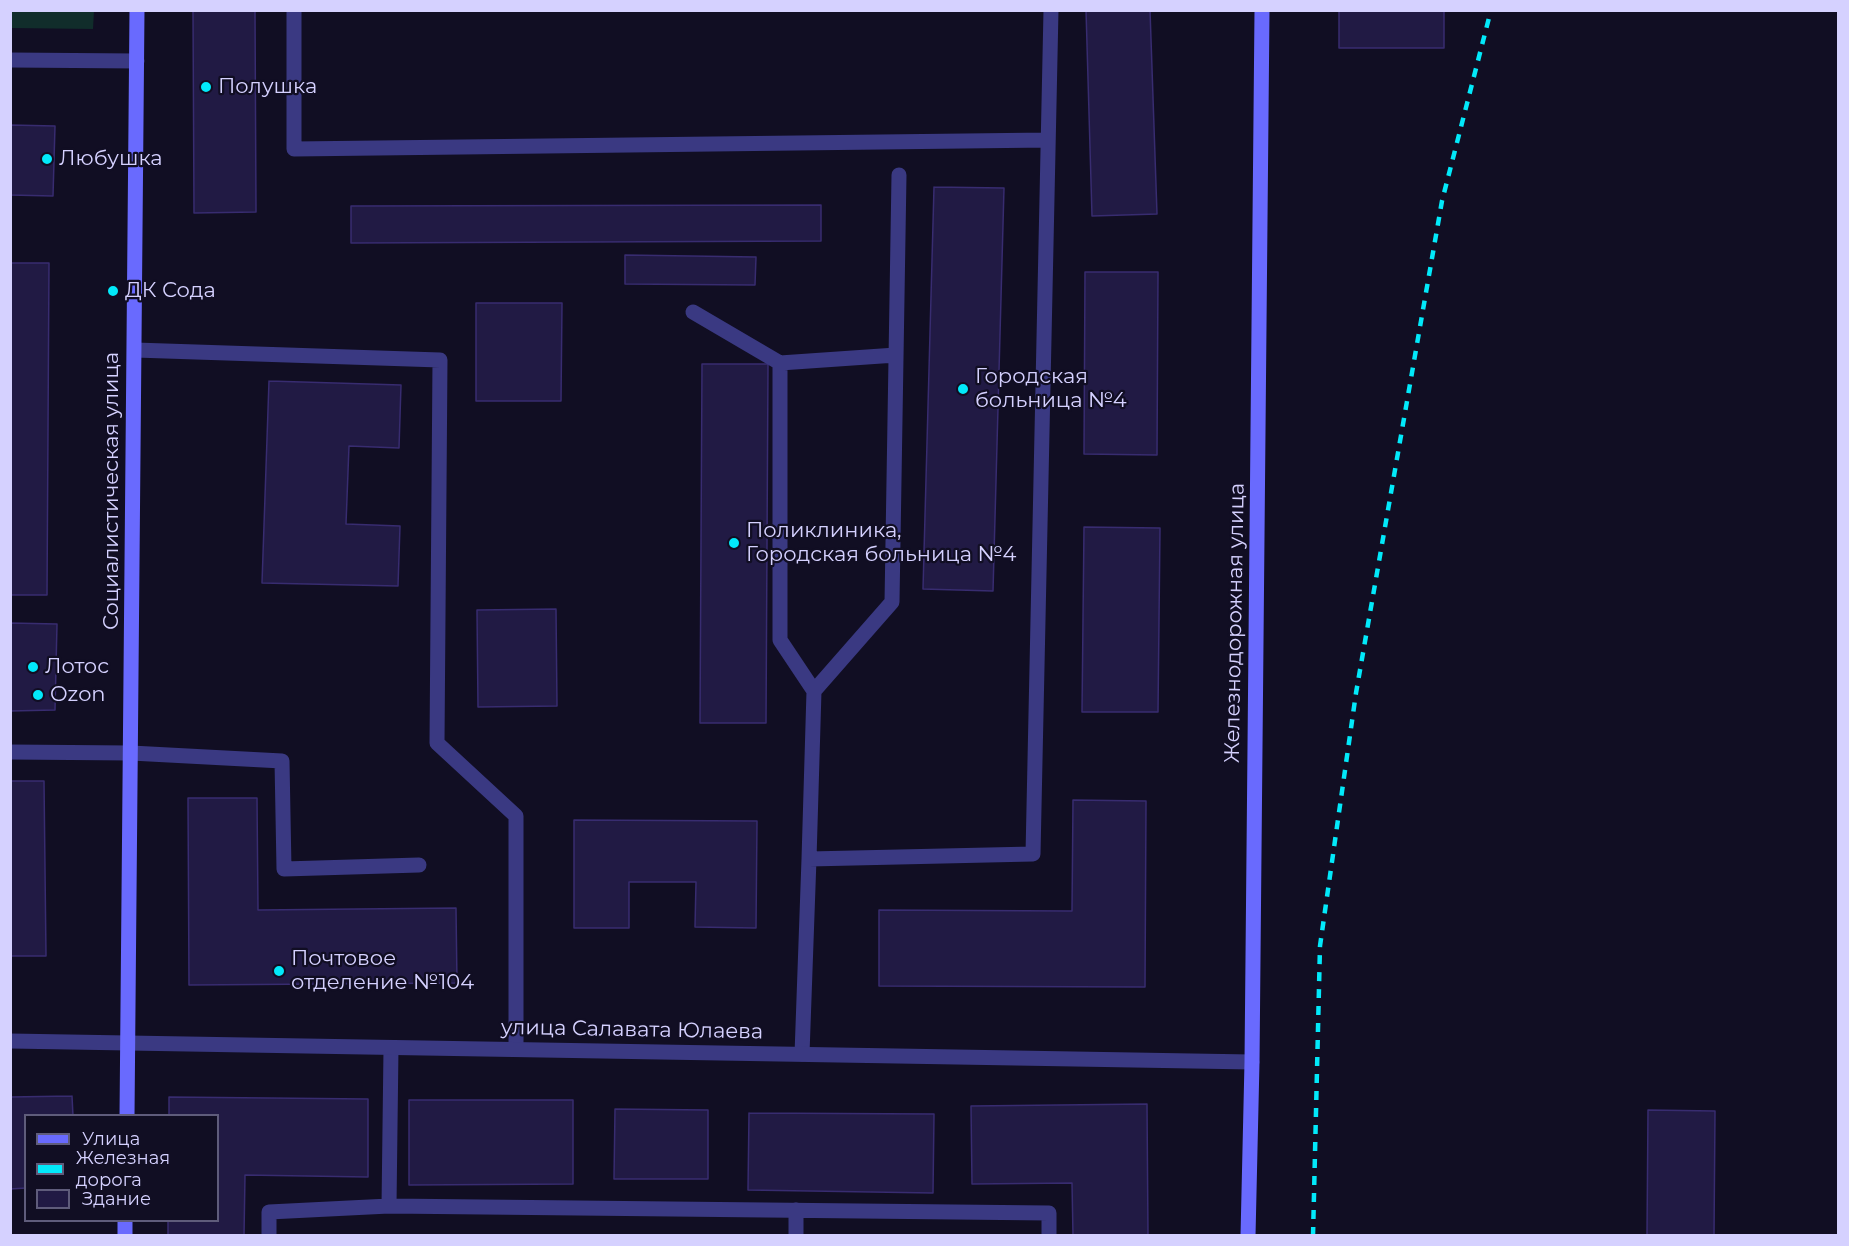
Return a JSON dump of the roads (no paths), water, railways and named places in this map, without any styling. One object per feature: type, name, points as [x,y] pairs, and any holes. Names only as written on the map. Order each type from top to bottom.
[{"type":"main road","name":"Социалистическая улица","points":[[127,1114],[137,10]]},
{"type":"main road","name":"Железнодорожная улица","points":[[1248,1236],[1252,1062],[1262,10]]},
{"type":"street","points":[[294,10],[294,149],[1048,140]]},
{"type":"street","points":[[809,859],[1033,854],[1051,10]]},
{"type":"street","points":[[10,60],[137,61]]},
{"type":"street","points":[[814,691],[892,602],[899,175]]},
{"type":"street","points":[[693,312],[780,363],[896,355]]},
{"type":"street","points":[[135,350],[440,360],[436,743],[516,816],[516,1050]]},
{"type":"street","points":[[780,363],[780,640],[814,691],[802,1054]]},
{"type":"street","points":[[10,752],[131,753],[282,760],[284,870],[419,865]]},
{"type":"street","name":"улица Салавата Юлаева","points":[[10,1041],[1252,1062]]},
{"type":"street","points":[[389,1206],[391,1048]]},
{"type":"street","points":[[269,1236],[269,1212],[389,1206],[1049,1213],[1049,1236]]},
{"type":"street","points":[[796,1210],[796,1236]]},
{"type":"railway","points":[[1313,1236],[1320,946],[1356,693],[1442,201],[1491,10]]},
{"type":"place","name":"Полушка","points":[[206,87]]},
{"type":"place","name":"Любушка","points":[[47,159]]},
{"type":"place","name":"ДК Сода","points":[[113,291]]},
{"type":"place","name":"Городская больница №4","points":[[963,389]]},
{"type":"place","name":"Поликлиника, Городская больница №4","points":[[734,543]]},
{"type":"place","name":"Лотос","points":[[33,667]]},
{"type":"place","name":"Ozon","points":[[38,695]]},
{"type":"place","name":"Почтовое отделение №104","points":[[279,971]]}]
